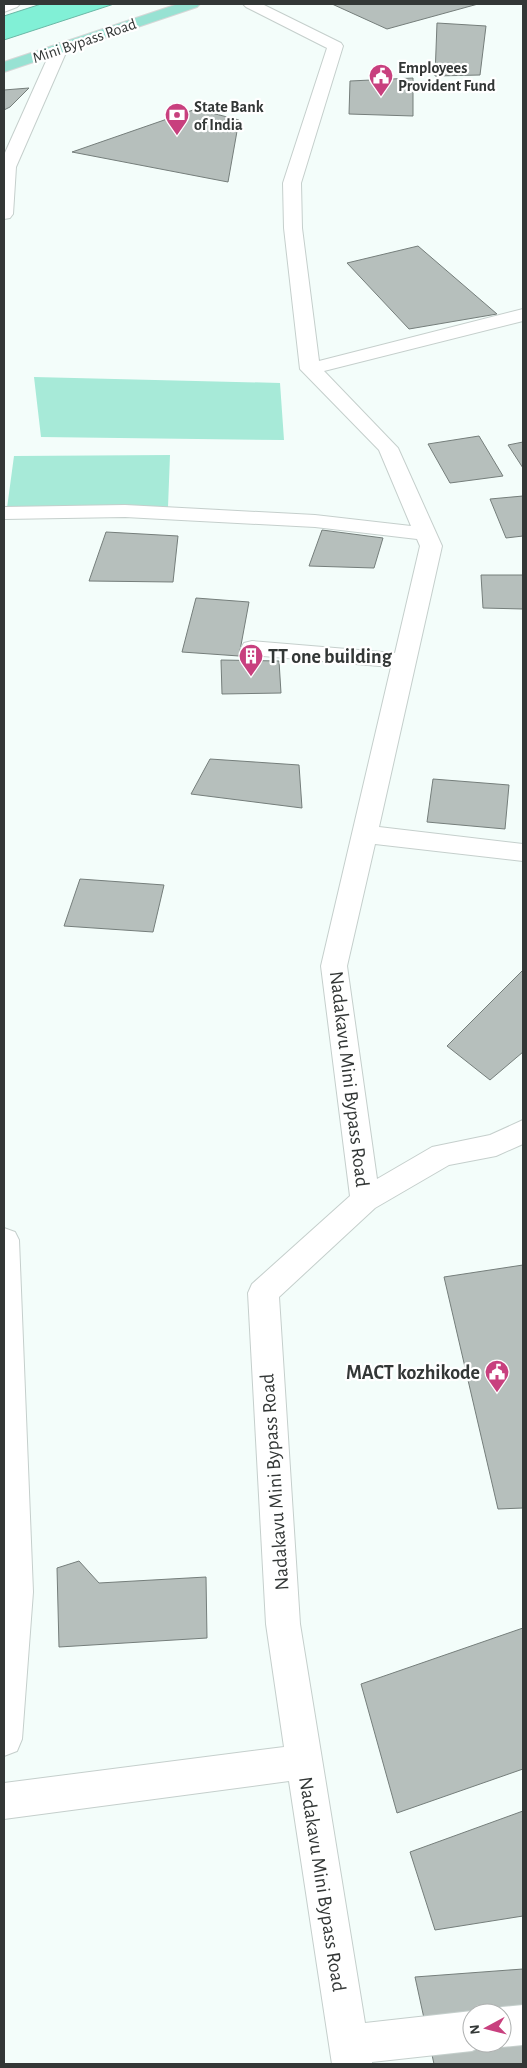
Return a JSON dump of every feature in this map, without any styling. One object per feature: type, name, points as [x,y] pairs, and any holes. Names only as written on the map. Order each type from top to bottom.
[{"type":"main road","name":"Mini Bypass Road","points":[[21,45],[150,4]]},
{"type":"main road","name":"Mini Bypass Road","points":[[4,67],[192,4]]},
{"type":"street","points":[[4,7],[12,4]]},
{"type":"street","points":[[251,4],[335,46],[292,183],[294,228],[310,369],[523,315]]},
{"type":"street","points":[[4,214],[7,167],[60,48]]},
{"type":"street","name":"Nadakavu Mini Bypass Road","points":[[310,369],[388,448],[431,546],[334,966],[365,1200],[263,1293],[283,1624],[350,2055]]},
{"type":"street","points":[[4,513],[125,511],[315,520],[426,534]]},
{"type":"street","points":[[252,648],[404,661]]},
{"type":"street","points":[[364,834],[523,852]]},
{"type":"street","points":[[365,1200],[442,1154],[496,1145],[523,1132]]},
{"type":"street","points":[[4,1240],[16,1592],[4,1739]]},
{"type":"street","points":[[4,1801],[305,1762]]},
{"type":"street","points":[[350,2055],[462,2033]]},
{"type":"shaded area","points":[[41,4],[114,4],[4,40],[4,16]]},
{"type":"shaded area","points":[[34,377],[280,383],[284,440],[41,437]]},
{"type":"shaded area","points":[[170,455],[168,507],[7,508],[14,456]]},
{"type":"building","points":[[332,4],[478,4],[387,29]]},
{"type":"building","points":[[437,23],[486,26],[480,75],[435,76]]},
{"type":"building","name":"Employees Provident Fund","points":[[413,78],[413,116],[349,114],[350,81]]},
{"type":"building","points":[[29,88],[10,107],[4,110],[4,90]]},
{"type":"building","name":"State Bank of India","points":[[196,109],[239,120],[228,182],[72,152]]},
{"type":"building","points":[[418,246],[497,314],[409,329],[347,263]]},
{"type":"building","points":[[479,436],[503,476],[450,483],[428,444]]},
{"type":"building","points":[[523,442],[523,468],[508,445]]},
{"type":"building","points":[[523,496],[523,536],[506,538],[490,499]]},
{"type":"building","points":[[322,530],[383,538],[374,568],[309,566]]},
{"type":"building","points":[[106,532],[178,536],[173,582],[89,581]]},
{"type":"building","points":[[481,575],[523,575],[523,609],[483,608]]},
{"type":"building","points":[[196,598],[249,602],[239,656],[182,652]]},
{"type":"building","name":"TT one building","points":[[221,660],[279,661],[281,693],[222,694]]},
{"type":"building","points":[[210,759],[299,765],[302,808],[191,794]]},
{"type":"building","points":[[433,779],[509,785],[505,829],[427,822]]},
{"type":"building","points":[[80,879],[164,885],[153,932],[64,926]]},
{"type":"building","points":[[523,970],[523,1052],[490,1080],[447,1046]]},
{"type":"building","name":"MACT kozhikode","points":[[523,1265],[523,1508],[498,1509],[444,1277]]},
{"type":"building","points":[[79,1561],[99,1583],[206,1577],[207,1638],[59,1647],[57,1568]]},
{"type":"building","points":[[523,1628],[523,1769],[397,1813],[361,1684]]},
{"type":"building","points":[[523,1811],[523,1916],[435,1930],[410,1852]]},
{"type":"building","points":[[523,1969],[523,2064],[434,2064],[415,1977]]},
{"type":"place","name":"Employees Provident Fund","points":[[381,97]]},
{"type":"place","name":"State Bank of India","points":[[177,136]]},
{"type":"place","name":"TT one building","points":[[251,677]]},
{"type":"place","name":"MACT kozhikode","points":[[497,1393]]}]
